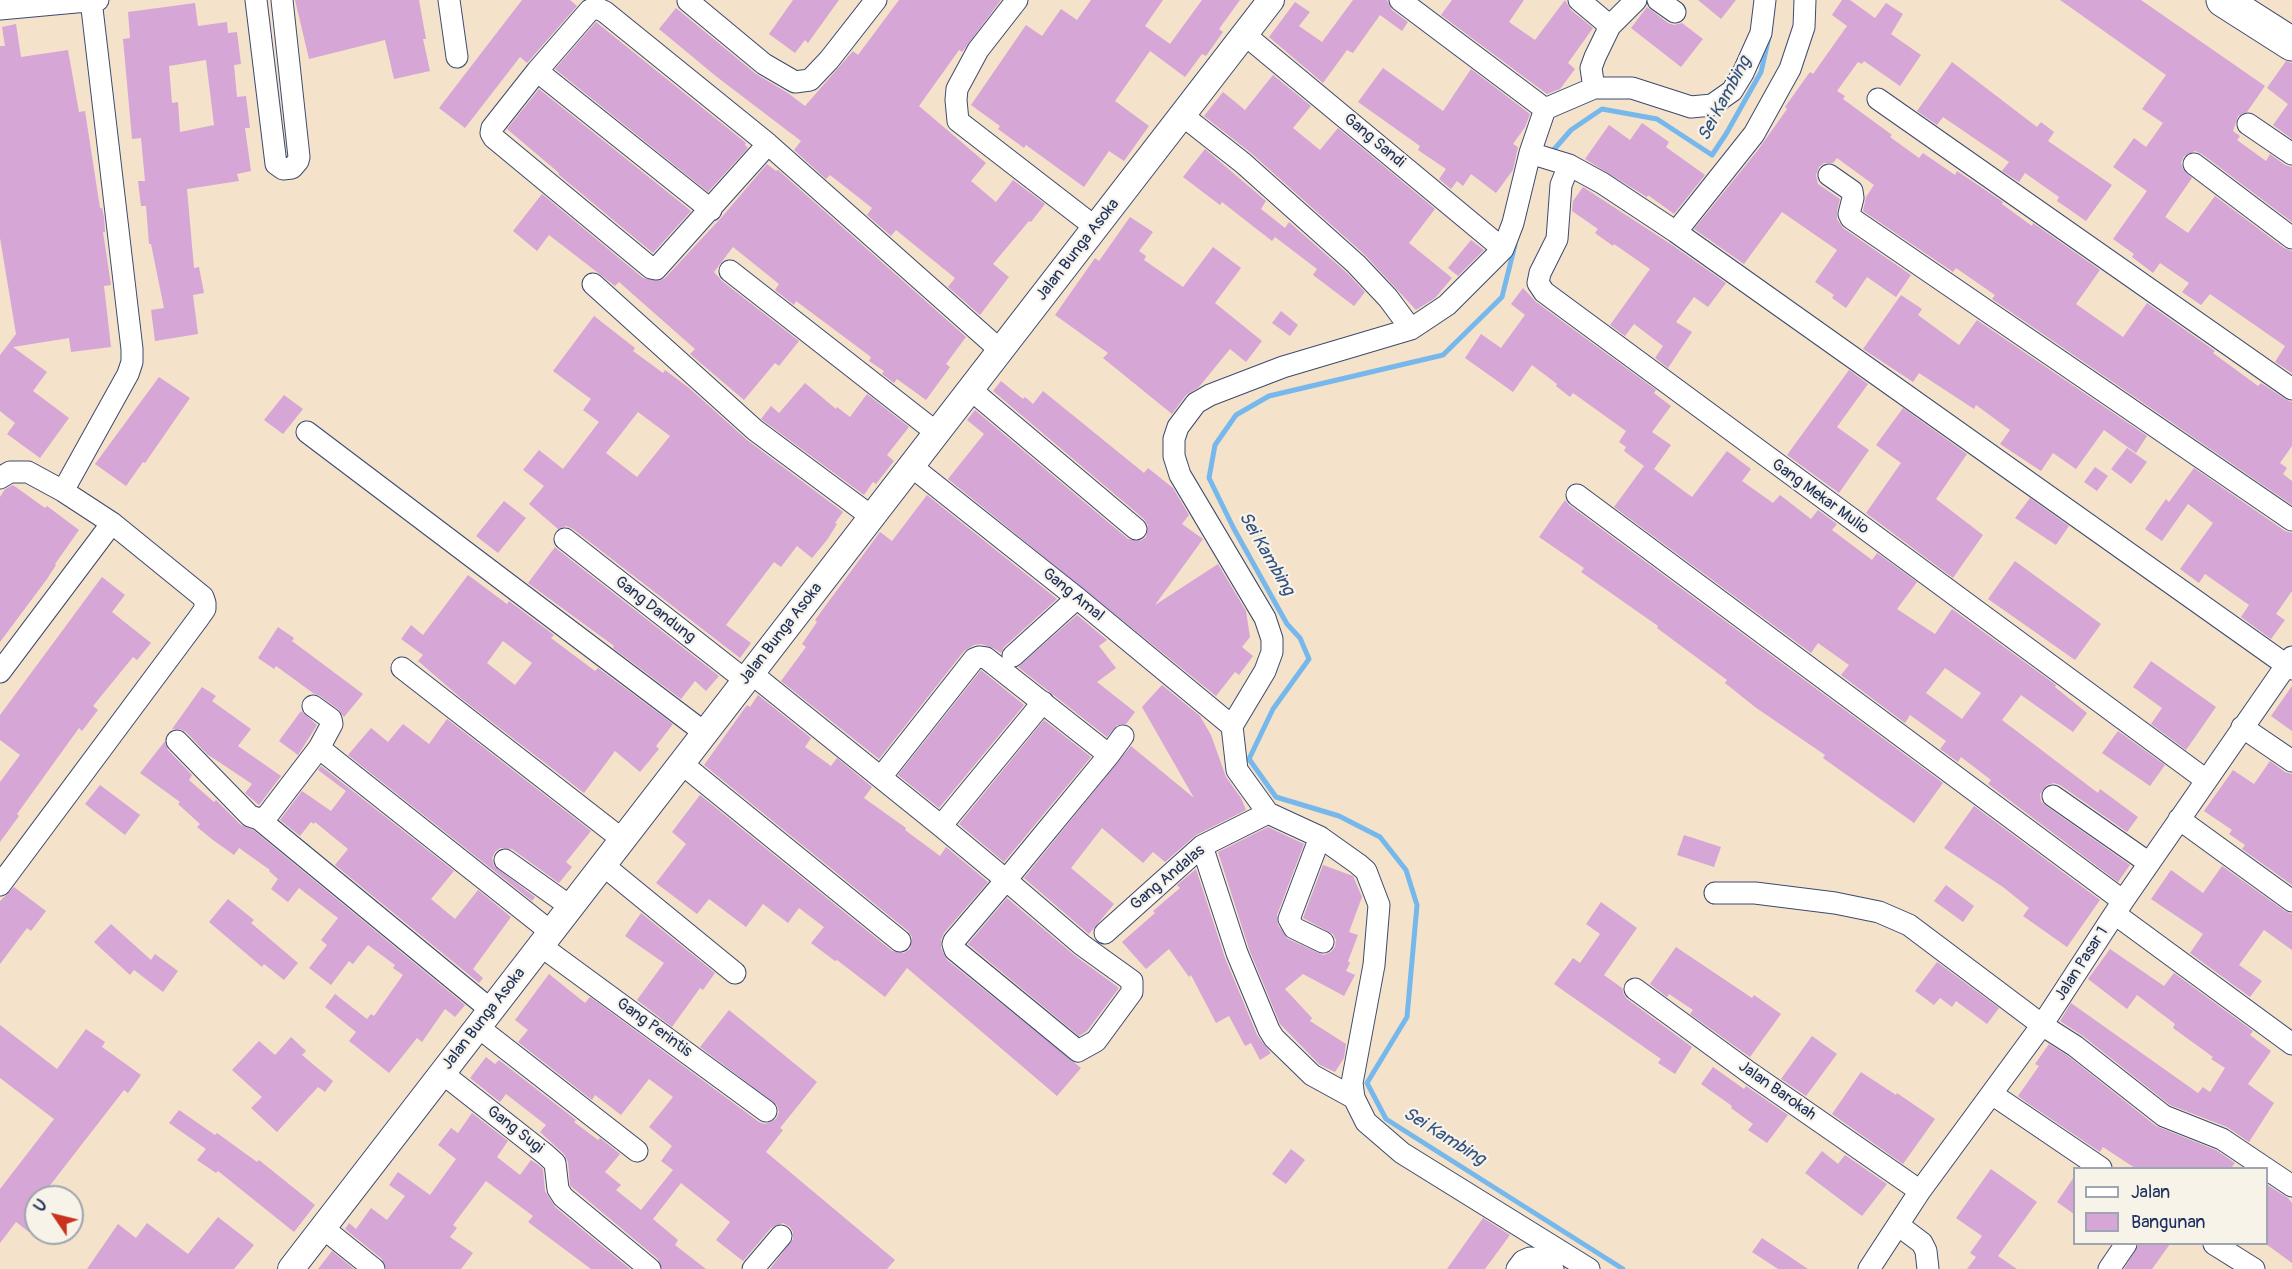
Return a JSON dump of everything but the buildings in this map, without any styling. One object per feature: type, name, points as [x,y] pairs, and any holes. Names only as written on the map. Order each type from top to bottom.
[{"type":"highway","points":[[2225,1],[2292,44]]},
{"type":"street","points":[[0,9],[93,0],[132,362],[128,374],[63,491]]},
{"type":"street","points":[[256,0],[276,164],[283,169],[292,168],[299,157],[282,0]]},
{"type":"street","points":[[449,0],[457,57]]},
{"type":"street","points":[[688,0],[764,64],[795,82],[810,80],[830,60],[876,0]]},
{"type":"street","points":[[1017,0],[978,50],[957,89],[958,121],[1095,227]]},
{"type":"street","name":"Jalan Bunga Asoka","points":[[291,1269],[1271,0]]},
{"type":"street","points":[[1400,0],[1545,109]]},
{"type":"street","points":[[1579,0],[1610,26]]},
{"type":"street","points":[[1594,88],[1591,68],[1610,26],[1636,0]]},
{"type":"street","points":[[1658,0],[1675,12]]},
{"type":"street","points":[[1545,109],[1594,88],[1632,88],[1691,107],[1712,105],[1732,91],[1743,73],[1761,33],[1765,0]]},
{"type":"street","points":[[1676,232],[1754,134],[1790,69],[1804,27],[1805,0]]},
{"type":"street","points":[[768,144],[656,269],[651,268],[494,138],[492,128],[590,10],[597,8],[605,12],[768,144],[1000,350]]},
{"type":"street","name":"Gang Sandi","points":[[1244,34],[1503,249]]},
{"type":"street","points":[[537,71],[711,210]]},
{"type":"street","points":[[1878,99],[2292,389]]},
{"type":"street","points":[[1545,109],[1535,155],[1514,223],[1503,249],[1447,306],[1411,329],[1284,367],[1210,395],[1196,403],[1178,427],[1174,439],[1174,456],[1180,475],[1265,618],[1272,639],[1272,652],[1264,671],[1232,726],[1237,770],[1268,813],[1320,837],[1366,871],[1379,904],[1374,965],[1352,1083],[1354,1098],[1366,1122],[1402,1153],[1589,1269]]},
{"type":"street","points":[[1182,115],[1243,163],[1356,264],[1388,298],[1411,329]]},
{"type":"street","points":[[2248,124],[2292,154]]},
{"type":"street","points":[[1535,155],[1565,164],[1602,183],[1676,232],[2290,664]]},
{"type":"street","name":"Gang Mekar Mulio","points":[[1565,164],[1561,184],[1557,239],[1540,273],[1538,284],[1544,292],[2206,780]]},
{"type":"street","points":[[2194,164],[2292,238]]},
{"type":"street","points":[[1829,175],[1852,191],[1853,198],[1849,214],[1851,218],[2292,520]]},
{"type":"street","points":[[730,272],[937,433]]},
{"type":"street","points":[[593,284],[755,430],[872,517]]},
{"type":"street","points":[[970,389],[1136,529]]},
{"type":"street","points":[[307,432],[705,733]]},
{"type":"street","name":"Gang Amal","points":[[911,466],[1077,598],[1232,726]]},
{"type":"street","points":[[0,478],[10,472],[28,472],[63,491],[112,523],[203,597],[205,609],[0,885]]},
{"type":"street","points":[[1576,495],[2119,908],[2292,1044]]},
{"type":"street","points":[[0,672],[112,523]]},
{"type":"street","name":"Gang Dandung","points":[[565,539],[881,777],[1006,880]]},
{"type":"street","points":[[1013,656],[1077,598]]},
{"type":"street","points":[[881,777],[974,659],[979,657],[986,658],[1109,755]]},
{"type":"street","name":"Jalan Pasar 1","points":[[1869,1269],[1920,1191],[2042,1025],[2242,728],[2290,664]]},
{"type":"street","points":[[402,668],[623,840]]},
{"type":"street","points":[[941,826],[1043,702]]},
{"type":"street","points":[[259,819],[267,816],[319,748],[332,724],[332,719],[313,706]]},
{"type":"street","points":[[2242,728],[2292,761]]},
{"type":"street","points":[[1006,880],[1082,945],[1132,981],[1132,992],[1096,1041],[1090,1045],[1076,1050],[955,950],[954,941],[1123,736]]},
{"type":"street","points":[[177,741],[250,816],[259,819],[637,1151]]},
{"type":"street","name":"Gang Perintis","points":[[319,748],[546,939],[766,1111]]},
{"type":"street","points":[[681,763],[900,941]]},
{"type":"street","points":[[2053,796],[2149,863]]},
{"type":"street","name":"Gang Andalas","points":[[1105,933],[1202,846],[1268,813]]},
{"type":"street","points":[[2180,819],[2292,901]]},
{"type":"street","points":[[1320,837],[1289,919],[1294,928],[1323,942]]},
{"type":"street","points":[[1202,846],[1236,953],[1269,1030],[1274,1038],[1311,1075],[1354,1098]]},
{"type":"street","points":[[505,860],[571,907]]},
{"type":"street","points":[[603,866],[735,973]]},
{"type":"street","points":[[1715,893],[1780,895],[1835,903],[1879,912],[1909,925],[2042,1025],[2074,1046],[2164,1116],[2222,1139],[2264,1167]]},
{"type":"street","name":"Jalan Barokah","points":[[1635,989],[1760,1080],[1920,1191]]},
{"type":"street","name":"Gang Sugi","points":[[442,1073],[555,1163],[558,1189],[563,1197],[650,1269]]},
{"type":"street","points":[[1992,1094],[2101,1167]]},
{"type":"street","points":[[2268,1170],[2292,1186]]},
{"type":"street","points":[[1898,1226],[1922,1243],[1926,1251],[1928,1269]]},
{"type":"street","points":[[323,1228],[374,1269]]},
{"type":"street","points":[[753,1269],[781,1236]]},
{"type":"street","points":[[2109,1269],[2125,1245]]},
{"type":"street","points":[[2216,1245],[2254,1269]]},
{"type":"street","points":[[1517,1269],[1523,1261],[1530,1258],[1539,1259],[1553,1269]]},
{"type":"waterway","name":"Sei Kambing","points":[[1550,154],[1571,130],[1602,109],[1657,119],[1712,155],[1761,72],[1769,37]]},
{"type":"waterway","name":"Sei Kambing","points":[[1515,245],[1502,297],[1443,355],[1269,396],[1236,415],[1215,445],[1209,478],[1234,529],[1287,624],[1300,638],[1309,659],[1273,709],[1249,759],[1276,797],[1339,816],[1380,837],[1406,870],[1417,905],[1407,1017],[1367,1083],[1386,1119],[1623,1269]]}]
